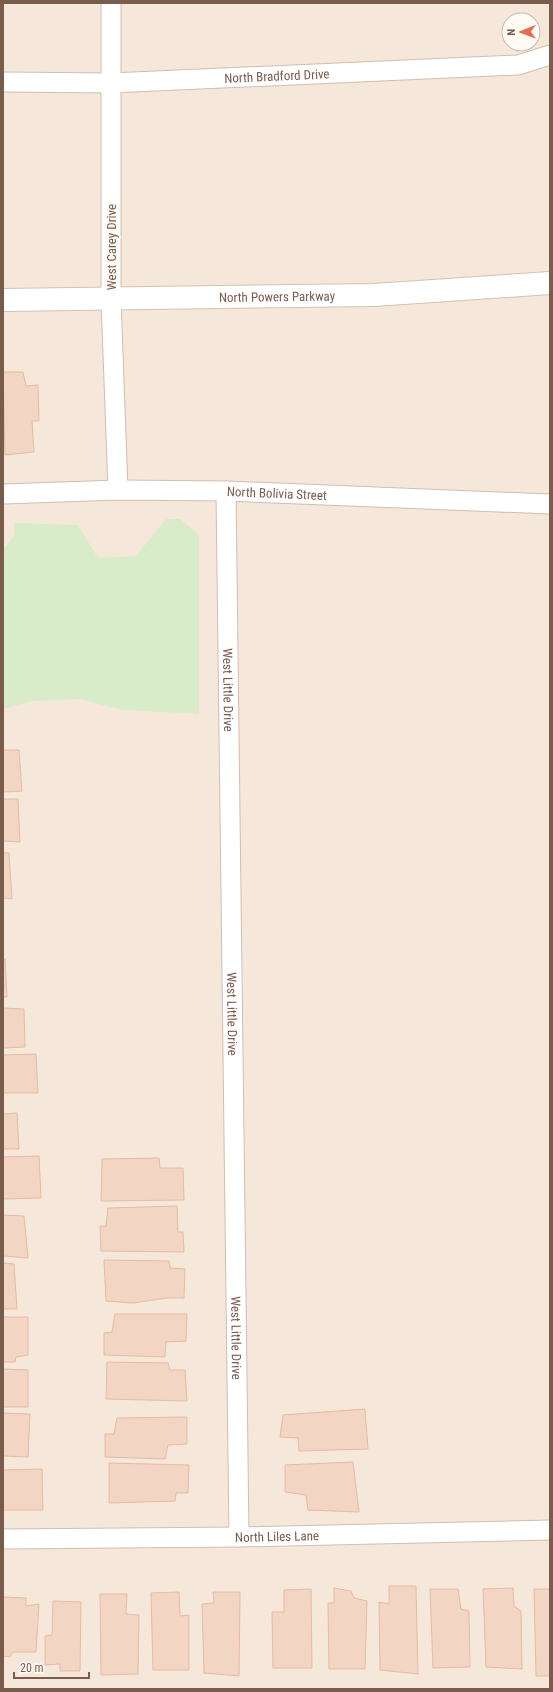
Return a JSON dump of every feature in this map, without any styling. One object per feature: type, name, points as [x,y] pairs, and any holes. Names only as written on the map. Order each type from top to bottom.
[{"type":"street","name":"West Carey Drive","points":[[111,3],[111,299],[118,490]]},
{"type":"street","name":"North Bradford Drive","points":[[3,82],[111,83],[518,65],[550,55]]},
{"type":"street","name":"North Powers Parkway","points":[[3,300],[374,295],[550,283]]},
{"type":"street","name":"North Bolivia Street","points":[[3,494],[118,490],[226,491],[550,504]]},
{"type":"street","name":"West Little Drive","points":[[226,491],[239,1537]]},
{"type":"street","name":"North Liles Lane","points":[[3,1539],[239,1537],[550,1530]]},
{"type":"shaded area","points":[[3,3],[550,3],[550,1689],[3,1689]]},
{"type":"green space","points":[[166,519],[180,519],[199,535],[199,714],[123,710],[79,699],[33,701],[3,709],[3,550],[14,536],[14,523],[78,525],[98,558],[136,556]]},
{"type":"building","points":[[3,372],[23,372],[26,386],[38,385],[39,421],[32,421],[34,452],[5,455]]},
{"type":"building","points":[[3,750],[19,750],[22,791],[3,792]]},
{"type":"building","points":[[3,799],[18,799],[20,842],[3,841]]},
{"type":"building","points":[[3,853],[9,853],[12,899],[3,898]]},
{"type":"building","points":[[3,959],[5,959],[7,997],[3,997]]},
{"type":"building","points":[[3,1008],[24,1009],[25,1047],[3,1048]]},
{"type":"building","points":[[36,1054],[38,1093],[3,1093],[3,1055]]},
{"type":"building","points":[[17,1113],[19,1149],[3,1149],[3,1114]]},
{"type":"building","points":[[39,1156],[41,1198],[3,1199],[3,1157]]},
{"type":"building","points":[[159,1158],[160,1168],[183,1168],[184,1200],[101,1201],[102,1159]]},
{"type":"building","points":[[177,1206],[178,1232],[183,1232],[184,1252],[101,1251],[100,1226],[106,1226],[108,1208]]},
{"type":"building","points":[[3,1215],[24,1216],[28,1258],[3,1256]]},
{"type":"building","points":[[104,1260],[169,1261],[170,1268],[185,1269],[184,1298],[167,1298],[133,1303],[106,1301]]},
{"type":"building","points":[[3,1263],[14,1264],[17,1309],[3,1309]]},
{"type":"building","points":[[115,1314],[187,1314],[186,1341],[166,1342],[165,1357],[104,1355],[104,1333],[112,1332]]},
{"type":"building","points":[[3,1317],[28,1317],[28,1355],[16,1357],[15,1362],[3,1362]]},
{"type":"building","points":[[107,1362],[168,1363],[170,1370],[185,1370],[187,1401],[106,1399]]},
{"type":"building","points":[[3,1369],[28,1370],[28,1407],[3,1407]]},
{"type":"building","points":[[365,1409],[368,1449],[299,1451],[298,1438],[280,1437],[283,1415]]},
{"type":"building","points":[[3,1413],[30,1414],[28,1457],[3,1456]]},
{"type":"building","points":[[187,1417],[187,1444],[168,1445],[165,1459],[105,1457],[105,1434],[114,1434],[117,1418]]},
{"type":"building","points":[[353,1462],[359,1512],[308,1510],[306,1495],[285,1492],[285,1465]]},
{"type":"building","points":[[109,1463],[189,1465],[188,1493],[176,1493],[175,1501],[109,1503]]},
{"type":"building","points":[[42,1469],[43,1510],[3,1510],[3,1470]]},
{"type":"building","points":[[389,1586],[416,1586],[418,1674],[380,1670],[379,1602],[389,1604]]},
{"type":"building","points":[[334,1588],[351,1591],[354,1598],[367,1601],[365,1669],[329,1669],[328,1603],[334,1603]]},
{"type":"building","points":[[513,1588],[514,1606],[521,1611],[522,1669],[486,1667],[483,1589]]},
{"type":"building","points":[[311,1589],[312,1668],[273,1668],[272,1612],[284,1612],[284,1590]]},
{"type":"building","points":[[430,1589],[458,1589],[461,1609],[469,1611],[470,1667],[433,1668]]},
{"type":"building","points":[[534,1589],[550,1589],[550,1676],[536,1676]]},
{"type":"building","points":[[179,1592],[180,1616],[189,1615],[189,1670],[153,1670],[151,1593]]},
{"type":"building","points":[[213,1592],[240,1592],[239,1676],[204,1673],[202,1604],[214,1603]]},
{"type":"building","points":[[100,1594],[127,1594],[126,1614],[139,1615],[138,1674],[101,1675]]},
{"type":"building","points":[[3,1597],[26,1598],[26,1606],[39,1604],[36,1652],[13,1652],[10,1657],[3,1656]]},
{"type":"building","points":[[53,1601],[81,1602],[80,1671],[60,1671],[60,1664],[45,1665],[45,1636],[52,1635]]}]
